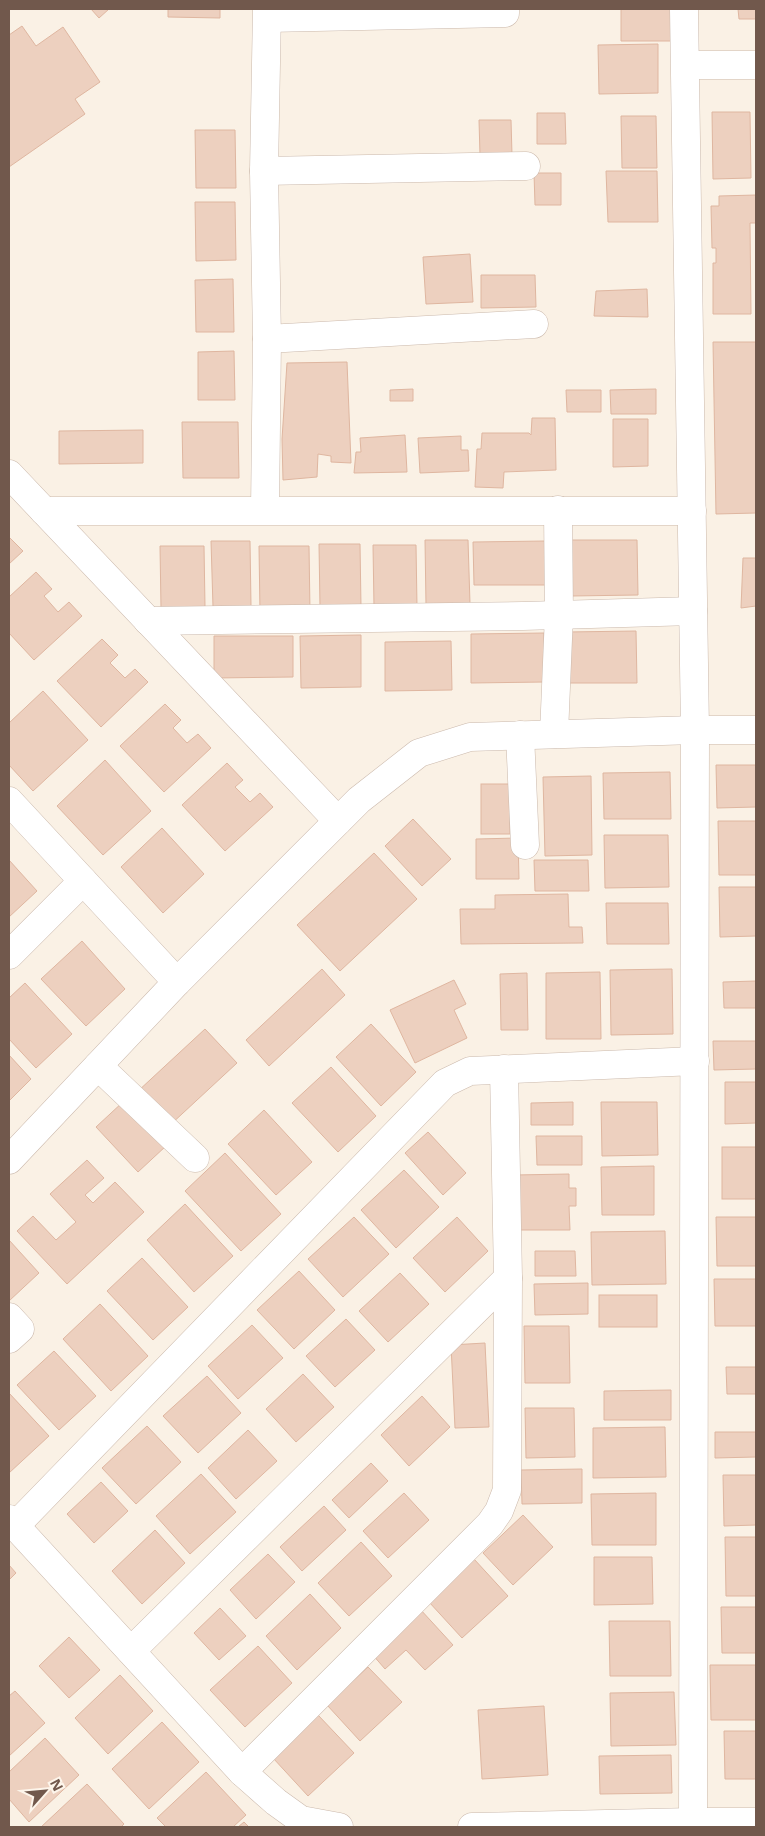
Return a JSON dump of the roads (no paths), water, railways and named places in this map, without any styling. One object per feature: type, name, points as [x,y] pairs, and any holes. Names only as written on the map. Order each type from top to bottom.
[{"type":"street","points":[[265,510],[267,339],[264,171],[268,13],[505,14],[505,9]]},
{"type":"street","points":[[684,9],[695,730],[694,1822]]},
{"type":"street","points":[[686,65],[756,65]]},
{"type":"street","points":[[264,171],[526,166]]},
{"type":"street","points":[[267,339],[534,324]]},
{"type":"street","points":[[9,474],[338,821]]},
{"type":"street","points":[[554,734],[559,615],[558,510]]},
{"type":"street","points":[[44,511],[692,511]]},
{"type":"street","points":[[148,621],[559,615],[693,611]]},
{"type":"street","points":[[9,1160],[177,982],[359,800],[420,753],[470,737],[756,730]]},
{"type":"street","points":[[520,735],[525,845]]},
{"type":"street","points":[[9,800],[177,982]]},
{"type":"street","points":[[9,955],[84,881]]},
{"type":"street","points":[[339,1827],[301,1820],[276,1802],[242,1772],[12,1522],[445,1083],[470,1070],[694,1061]]},
{"type":"street","points":[[98,1066],[195,1158]]},
{"type":"street","points":[[242,1772],[490,1524],[499,1511],[507,1490],[508,1278],[504,1069]]},
{"type":"street","points":[[131,1650],[508,1278]]},
{"type":"street","points":[[9,1317],[20,1329],[9,1339]]},
{"type":"street","points":[[472,1827],[756,1822]]}]
